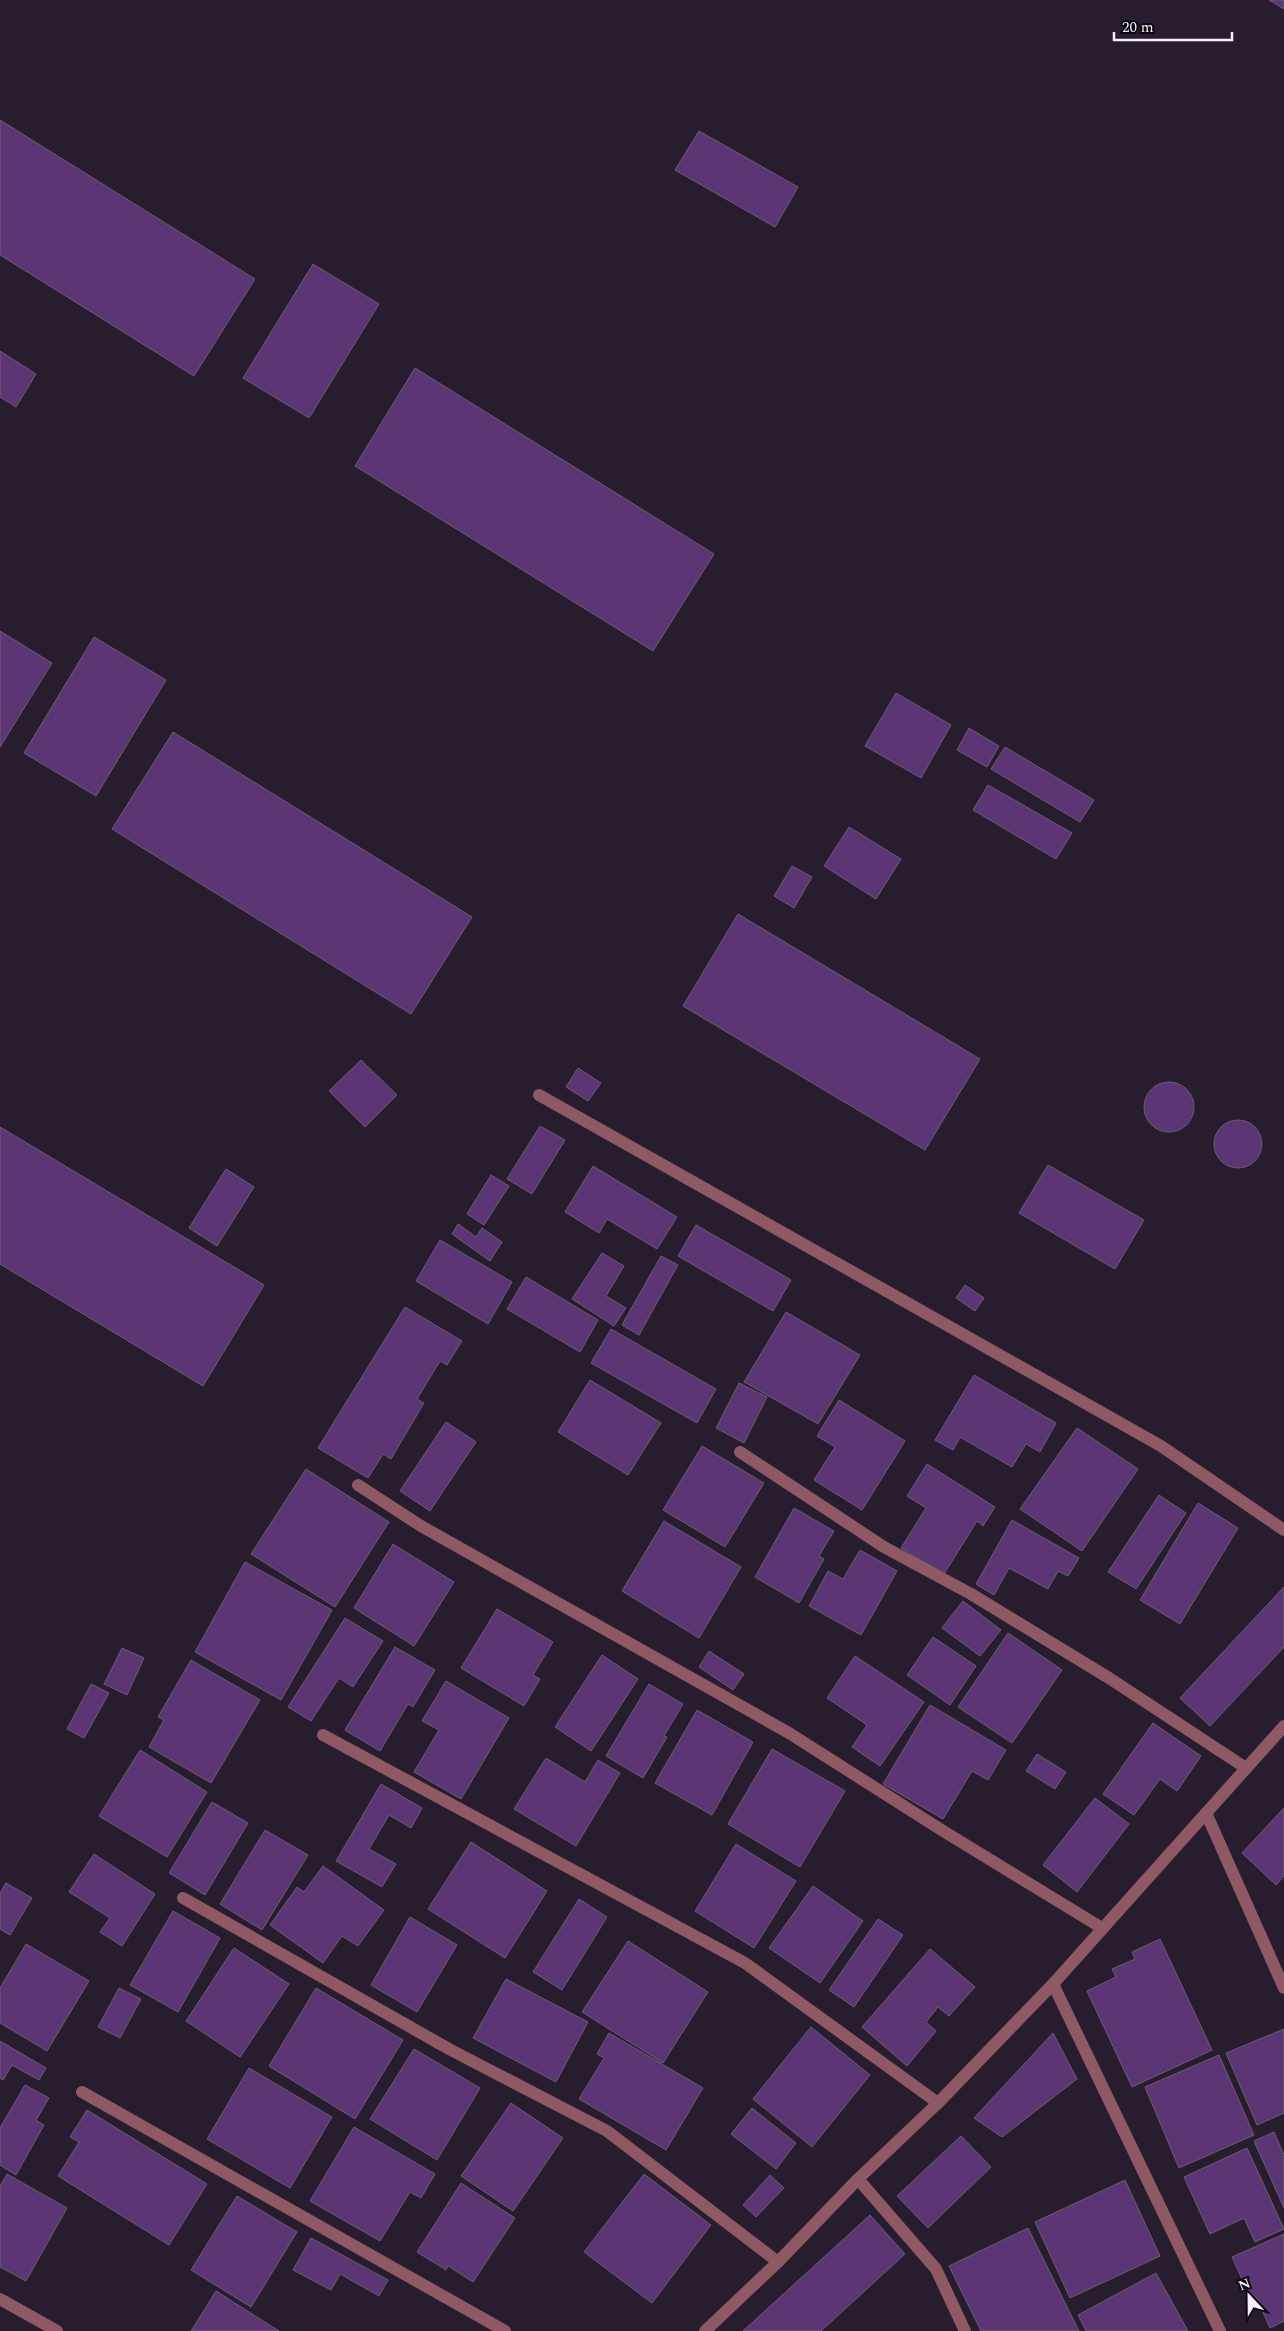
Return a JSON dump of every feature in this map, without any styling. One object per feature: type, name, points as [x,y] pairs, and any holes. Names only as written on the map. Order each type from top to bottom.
[{"type":"street","points":[[539,1095],[1162,1446],[1284,1530]]},
{"type":"street","points":[[740,1452],[884,1548],[972,1594],[1093,1668],[1246,1768]]},
{"type":"street","points":[[358,1485],[421,1526],[789,1733],[940,1829],[1102,1928]]},
{"type":"street","points":[[705,2331],[778,2262],[858,2179],[938,2103],[1053,1984],[1284,1726]]},
{"type":"street","points":[[323,1735],[745,1963],[938,2103]]},
{"type":"street","points":[[1206,1813],[1284,1988]]},
{"type":"street","points":[[183,1898],[449,2050],[606,2131],[778,2262]]},
{"type":"street","points":[[1053,1984],[1220,2331]]},
{"type":"street","points":[[82,2092],[505,2331]]},
{"type":"street","points":[[858,2179],[936,2269],[965,2331]]},
{"type":"street","points":[[0,2299],[57,2331]]},
{"type":"building","points":[[1269,0],[1284,0],[1284,9]]},
{"type":"building","points":[[0,120],[255,279],[194,376],[0,255]]},
{"type":"building","points":[[699,131],[798,187],[775,227],[675,170]]},
{"type":"building","points":[[313,264],[379,304],[309,418],[243,378]]},
{"type":"building","points":[[0,351],[36,374],[16,407],[0,397]]},
{"type":"building","points":[[415,368],[714,554],[653,651],[355,466]]},
{"type":"building","points":[[0,631],[52,663],[0,747]]},
{"type":"building","points":[[94,637],[166,680],[96,796],[24,753]]},
{"type":"building","points":[[896,693],[951,725],[921,778],[865,746]]},
{"type":"building","points":[[969,728],[999,746],[987,767],[957,750]]},
{"type":"building","points":[[173,732],[472,917],[411,1014],[112,829]]},
{"type":"building","points":[[1005,747],[1094,800],[1080,822],[991,769]]},
{"type":"building","points":[[988,785],[1072,833],[1056,859],[973,810]]},
{"type":"building","points":[[849,827],[901,859],[876,899],[824,866]]},
{"type":"building","points":[[792,866],[812,877],[794,908],[774,896]]},
{"type":"building","points":[[738,914],[980,1059],[925,1150],[683,1006]]},
{"type":"building","points":[[361,1060],[397,1095],[365,1127],[329,1091]]},
{"type":"building","points":[[578,1068],[601,1083],[588,1101],[566,1087]]},
{"type":"building","points":[[1169,1082],[1179,1084],[1187,1089],[1192,1097],[1194,1107],[1192,1117],[1187,1125],[1179,1130],[1169,1132],[1159,1130],[1151,1125],[1146,1117],[1144,1107],[1146,1097],[1151,1089],[1159,1084]]},
{"type":"building","points":[[1233,1120],[1243,1120],[1255,1127],[1262,1139],[1262,1149],[1255,1161],[1243,1168],[1233,1168],[1225,1164],[1218,1157],[1214,1149],[1214,1139],[1218,1131],[1225,1124]]},
{"type":"building","points":[[540,1126],[565,1140],[532,1194],[507,1179]]},
{"type":"building","points":[[0,1127],[264,1285],[203,1386],[0,1264]]},
{"type":"building","points":[[1048,1165],[1144,1220],[1115,1269],[1019,1213]]},
{"type":"building","points":[[593,1166],[677,1217],[657,1249],[607,1219],[599,1233],[565,1212]]},
{"type":"building","points":[[226,1169],[254,1187],[217,1246],[189,1228]]},
{"type":"building","points":[[491,1175],[509,1186],[484,1225],[467,1214]]},
{"type":"building","points":[[458,1224],[476,1237],[482,1228],[502,1242],[490,1261],[452,1234]]},
{"type":"building","points":[[696,1225],[791,1280],[773,1311],[678,1256]]},
{"type":"building","points":[[440,1240],[512,1282],[488,1324],[416,1281]]},
{"type":"building","points":[[602,1253],[624,1266],[606,1296],[626,1308],[614,1326],[572,1299]]},
{"type":"building","points":[[661,1256],[678,1265],[639,1335],[622,1325]]},
{"type":"building","points":[[526,1277],[598,1320],[580,1352],[507,1309]]},
{"type":"building","points":[[965,1285],[984,1298],[975,1311],[956,1298]]},
{"type":"building","points":[[405,1307],[462,1341],[447,1365],[440,1361],[417,1399],[424,1403],[391,1459],[383,1454],[368,1478],[318,1448]]},
{"type":"building","points":[[786,1312],[860,1355],[818,1424],[744,1382]]},
{"type":"building","points":[[611,1329],[716,1389],[697,1423],[591,1363]]},
{"type":"building","points":[[974,1375],[1056,1423],[1040,1452],[1026,1444],[1012,1467],[960,1437],[953,1450],[935,1440]]},
{"type":"building","points":[[590,1380],[661,1423],[628,1475],[558,1432]]},
{"type":"building","points":[[739,1383],[767,1397],[744,1443],[716,1428]]},
{"type":"building","points":[[839,1400],[905,1441],[862,1510],[814,1480],[835,1447],[817,1436]]},
{"type":"building","points":[[446,1422],[476,1442],[430,1511],[400,1491]]},
{"type":"building","points":[[1077,1428],[1138,1469],[1082,1551],[1020,1509]]},
{"type":"building","points":[[702,1446],[764,1483],[725,1547],[663,1510]]},
{"type":"building","points":[[927,1464],[995,1507],[983,1526],[977,1521],[944,1574],[901,1548],[926,1508],[907,1496]]},
{"type":"building","points":[[306,1469],[389,1522],[335,1607],[251,1554]]},
{"type":"building","points":[[1159,1495],[1186,1513],[1136,1589],[1108,1572]]},
{"type":"building","points":[[1198,1503],[1238,1528],[1180,1624],[1140,1600]]},
{"type":"building","points":[[794,1508],[834,1531],[819,1556],[824,1559],[799,1603],[755,1577]]},
{"type":"building","points":[[1012,1520],[1079,1558],[1068,1576],[1058,1571],[1048,1589],[1009,1568],[994,1595],[976,1584]]},
{"type":"building","points":[[664,1521],[741,1567],[699,1638],[622,1591]]},
{"type":"building","points":[[393,1544],[454,1582],[414,1646],[354,1608]]},
{"type":"building","points":[[860,1550],[897,1571],[861,1635],[809,1606],[828,1571],[843,1579]]},
{"type":"building","points":[[245,1562],[332,1610],[281,1700],[195,1652]]},
{"type":"building","points":[[1284,1587],[1284,1647],[1210,1726],[1180,1698]]},
{"type":"building","points":[[963,1601],[1001,1630],[980,1656],[942,1628]]},
{"type":"building","points":[[497,1609],[553,1642],[533,1675],[540,1679],[524,1706],[461,1668]]},
{"type":"building","points":[[345,1618],[383,1641],[353,1687],[339,1678],[311,1721],[288,1707]]},
{"type":"building","points":[[1008,1633],[1062,1670],[1012,1743],[958,1707]]},
{"type":"building","points":[[933,1637],[976,1666],[950,1705],[907,1675]]},
{"type":"building","points":[[395,1647],[435,1670],[413,1707],[408,1704],[380,1751],[345,1730]]},
{"type":"building","points":[[122,1648],[144,1658],[127,1695],[104,1684]]},
{"type":"building","points":[[709,1651],[744,1674],[733,1690],[699,1667]]},
{"type":"building","points":[[602,1655],[638,1679],[591,1751],[555,1727]]},
{"type":"building","points":[[855,1656],[924,1702],[880,1766],[852,1747],[867,1725],[827,1698]]},
{"type":"building","points":[[191,1660],[260,1700],[211,1783],[149,1747],[164,1720],[158,1717]]},
{"type":"building","points":[[446,1681],[509,1718],[461,1799],[414,1772],[439,1730],[422,1721]]},
{"type":"building","points":[[91,1684],[109,1693],[84,1738],[67,1729]]},
{"type":"building","points":[[649,1684],[683,1704],[664,1736],[667,1737],[643,1778],[606,1756]]},
{"type":"building","points":[[930,1705],[1006,1750],[988,1780],[972,1771],[943,1819],[883,1784]]},
{"type":"building","points":[[697,1710],[753,1742],[712,1815],[655,1783]]},
{"type":"building","points":[[1153,1723],[1201,1756],[1177,1791],[1160,1779],[1134,1815],[1103,1794]]},
{"type":"building","points":[[772,1749],[845,1791],[800,1867],[728,1824]]},
{"type":"building","points":[[140,1750],[207,1792],[167,1857],[99,1816]]},
{"type":"building","points":[[1037,1754],[1066,1772],[1055,1789],[1026,1771]]},
{"type":"building","points":[[546,1758],[585,1782],[598,1760],[620,1773],[576,1846],[514,1809]]},
{"type":"building","points":[[381,1784],[422,1808],[411,1828],[389,1815],[369,1849],[396,1864],[382,1887],[336,1861]]},
{"type":"building","points":[[1095,1798],[1129,1824],[1077,1892],[1043,1865]]},
{"type":"building","points":[[212,1802],[248,1823],[205,1895],[169,1873]]},
{"type":"building","points":[[1284,1808],[1284,1876],[1276,1885],[1242,1853]]},
{"type":"building","points":[[265,1830],[308,1855],[262,1930],[220,1904]]},
{"type":"building","points":[[471,1842],[547,1891],[505,1958],[428,1909]]},
{"type":"building","points":[[736,1844],[796,1881],[754,1948],[695,1911]]},
{"type":"building","points":[[94,1854],[155,1894],[122,1946],[100,1932],[110,1918],[69,1892]]},
{"type":"building","points":[[323,1866],[384,1910],[358,1946],[342,1936],[323,1963],[270,1925],[297,1887],[304,1892]]},
{"type":"building","points":[[6,1883],[32,1898],[10,1935],[0,1929],[0,1893]]},
{"type":"building","points":[[813,1886],[863,1921],[820,1983],[769,1948]]},
{"type":"building","points":[[579,1899],[607,1917],[562,1990],[533,1972]]},
{"type":"building","points":[[173,1911],[220,1938],[178,2012],[130,1985]]},
{"type":"building","points":[[410,1917],[457,1945],[417,2012],[371,1985]]},
{"type":"building","points":[[878,1919],[903,1935],[854,2007],[829,1990]]},
{"type":"building","points":[[1160,1939],[1212,2050],[1132,2087],[1087,1991],[1116,1977],[1112,1969],[1135,1959],[1132,1952]]},
{"type":"building","points":[[628,1941],[708,1992],[663,2063],[582,2012]]},
{"type":"building","points":[[26,1944],[89,1981],[47,2051],[0,2023],[0,1988]]},
{"type":"building","points":[[234,1948],[289,1984],[240,2057],[186,2021]]},
{"type":"building","points":[[930,1949],[975,1987],[949,2016],[938,2007],[926,2022],[936,2031],[907,2066],[862,2027]]},
{"type":"building","points":[[506,1979],[588,2022],[556,2082],[473,2038]]},
{"type":"building","points":[[119,1988],[141,1999],[120,2038],[98,2027]]},
{"type":"building","points":[[316,1988],[403,2040],[355,2119],[269,2066]]},
{"type":"building","points":[[811,2027],[870,2075],[812,2147],[753,2099]]},
{"type":"building","points":[[1284,2029],[1284,2113],[1257,2125],[1226,2053]]},
{"type":"building","points":[[609,2033],[703,2088],[666,2150],[579,2099],[604,2058],[597,2054]]},
{"type":"building","points":[[1053,2033],[1077,2079],[1002,2137],[974,2118]]},
{"type":"building","points":[[0,2041],[46,2068],[39,2080],[12,2065],[3,2080],[0,2078]]},
{"type":"building","points":[[414,2049],[480,2088],[437,2160],[370,2119]]},
{"type":"building","points":[[1219,2055],[1254,2135],[1179,2168],[1145,2087]]},
{"type":"building","points":[[249,2068],[332,2117],[290,2188],[207,2139]]},
{"type":"building","points":[[25,2085],[49,2098],[36,2120],[44,2125],[16,2175],[0,2165],[0,2128]]},
{"type":"building","points":[[511,2103],[563,2138],[513,2211],[461,2176]]},
{"type":"building","points":[[752,2108],[796,2143],[776,2169],[731,2134]]},
{"type":"building","points":[[87,2110],[207,2184],[169,2245],[58,2176],[79,2142],[70,2137]]},
{"type":"building","points":[[354,2127],[435,2174],[421,2198],[410,2192],[380,2241],[310,2201]]},
{"type":"building","points":[[1274,2132],[1284,2155],[1284,2208],[1254,2141]]},
{"type":"building","points":[[961,2136],[991,2167],[928,2228],[897,2196]]},
{"type":"building","points":[[1247,2148],[1284,2229],[1255,2242],[1244,2218],[1210,2234],[1184,2177]]},
{"type":"building","points":[[7,2174],[67,2208],[26,2281],[0,2267],[0,2186]]},
{"type":"building","points":[[644,2174],[711,2225],[652,2303],[584,2252]]},
{"type":"building","points":[[770,2175],[784,2188],[756,2217],[743,2205]]},
{"type":"building","points":[[1125,2180],[1160,2256],[1070,2298],[1035,2222]]},
{"type":"building","points":[[461,2183],[515,2218],[473,2282],[448,2266],[446,2270],[417,2252]]},
{"type":"building","points":[[237,2196],[297,2232],[251,2307],[191,2270]]},
{"type":"building","points":[[870,2215],[905,2254],[821,2331],[743,2331]]},
{"type":"building","points":[[1028,2228],[1079,2331],[981,2331],[949,2266]]},
{"type":"building","points":[[1284,2234],[1284,2321],[1270,2328],[1256,2297],[1251,2299],[1232,2257]]},
{"type":"building","points":[[311,2238],[388,2280],[379,2296],[340,2274],[331,2290],[293,2270]]},
{"type":"building","points":[[1156,2273],[1188,2331],[1086,2331],[1078,2315]]},
{"type":"building","points":[[216,2291],[279,2331],[191,2331]]}]
